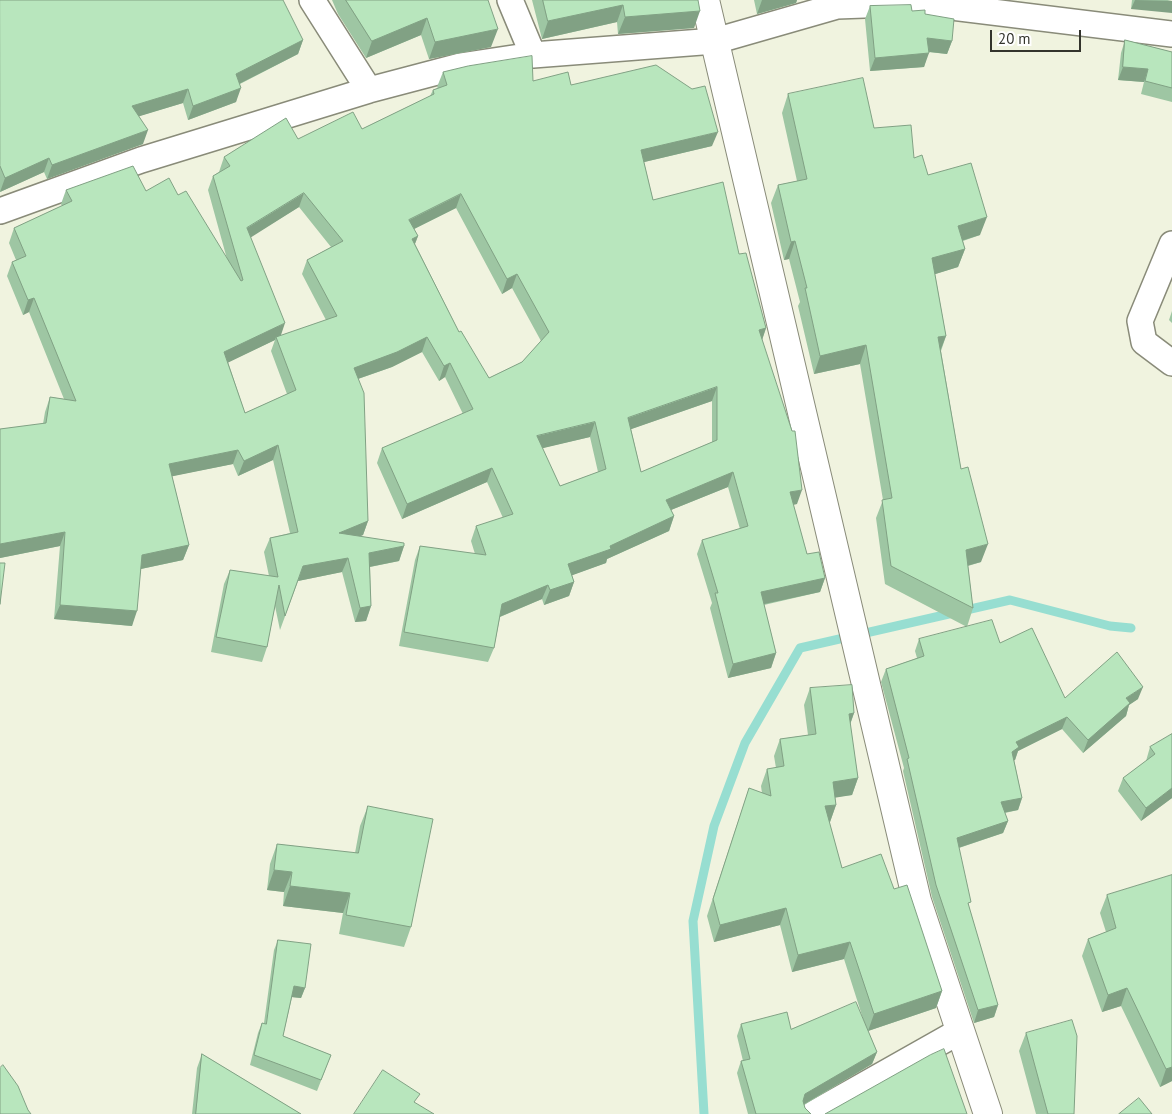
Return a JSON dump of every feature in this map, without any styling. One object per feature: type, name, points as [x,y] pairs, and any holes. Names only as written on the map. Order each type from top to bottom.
[{"type":"street","points":[[312,0],[369,90]]},
{"type":"street","points":[[510,0],[533,55]]},
{"type":"street","points":[[706,0],[852,632],[917,901],[988,1114]]},
{"type":"street","points":[[0,211],[140,160],[369,90],[460,66],[533,55],[716,41],[837,6],[919,3],[1172,34]]},
{"type":"street","points":[[1172,244],[1140,320],[1144,342],[1172,363]]},
{"type":"street","points":[[813,1114],[960,1031]]},
{"type":"building","points":[[0,0],[283,0],[303,40],[236,74],[241,88],[193,106],[188,89],[132,106],[148,130],[52,165],[49,158],[5,178],[0,166]]},
{"type":"building","points":[[346,0],[488,0],[498,29],[435,42],[427,18],[372,41]]},
{"type":"building","points":[[543,0],[698,0],[700,11],[625,17],[623,5],[548,21]]},
{"type":"building","points":[[911,5],[912,11],[925,10],[925,14],[954,19],[952,41],[927,38],[929,53],[875,58],[870,6]]},
{"type":"building","points":[[1125,40],[1172,52],[1172,88],[1145,81],[1148,69],[1123,67]]},
{"type":"building","points":[[532,56],[533,81],[568,72],[571,85],[656,65],[692,89],[705,86],[718,132],[641,150],[653,200],[723,182],[739,254],[746,253],[766,328],[759,330],[792,431],[795,431],[802,490],[790,492],[807,554],[819,552],[825,578],[761,592],[776,653],[733,664],[715,593],[718,593],[702,540],[748,526],[733,472],[666,500],[674,516],[610,546],[611,549],[568,564],[574,582],[550,590],[548,585],[502,604],[494,648],[404,632],[420,546],[486,555],[476,526],[513,514],[492,468],[407,504],[382,448],[473,409],[450,363],[444,366],[427,337],[397,352],[354,368],[364,393],[368,521],[339,533],[404,543],[404,546],[369,553],[371,606],[360,608],[348,558],[303,566],[285,616],[279,585],[267,647],[216,637],[230,570],[278,577],[270,538],[298,532],[278,445],[244,461],[238,450],[169,464],[189,545],[142,555],[137,611],[60,605],[65,532],[0,544],[0,429],[46,423],[50,397],[76,401],[34,298],[28,300],[12,262],[26,256],[14,228],[72,201],[66,190],[133,166],[146,191],[169,178],[178,195],[186,191],[241,281],[243,280],[213,176],[230,166],[224,157],[286,118],[298,139],[353,112],[362,129],[434,94],[433,90],[447,85],[443,72]],"holes":[[[304,193],[343,241],[307,260],[337,316],[276,337],[296,390],[245,413],[224,352],[285,323],[247,228]],[[461,194],[507,279],[517,274],[549,332],[522,362],[489,378],[461,331],[459,332],[412,239],[418,236],[409,220]],[[717,387],[717,440],[641,472],[628,418]],[[595,422],[606,469],[560,486],[537,436]]]},
{"type":"building","points":[[863,78],[874,128],[911,125],[914,158],[922,155],[928,175],[971,163],[987,217],[958,226],[965,249],[932,258],[946,336],[938,337],[961,469],[968,467],[988,544],[966,550],[973,608],[891,566],[882,500],[892,498],[866,345],[820,356],[805,288],[807,288],[795,241],[791,242],[778,185],[807,179],[788,94]]},
{"type":"building","points":[[0,563],[5,563],[0,604]]},
{"type":"building","points":[[992,620],[1000,643],[1032,628],[1065,698],[1117,652],[1143,687],[1126,698],[1130,703],[1088,740],[1067,717],[1016,742],[1019,747],[1012,752],[1022,798],[1001,802],[1008,821],[957,838],[971,902],[968,903],[998,1005],[978,1010],[936,885],[907,759],[909,758],[886,669],[924,656],[919,639]]},
{"type":"building","points":[[852,685],[854,713],[849,714],[858,778],[833,782],[836,805],[825,806],[842,868],[881,854],[894,889],[907,885],[942,991],[874,1014],[850,942],[798,955],[786,908],[720,925],[713,899],[749,788],[771,796],[767,769],[784,766],[780,739],[816,734],[810,688]]},
{"type":"building","points":[[1172,734],[1172,788],[1146,808],[1123,778],[1155,754],[1150,747]]},
{"type":"building","points":[[368,806],[433,819],[411,927],[346,915],[350,893],[290,886],[292,872],[274,870],[277,844],[358,853]]},
{"type":"building","points":[[1172,875],[1172,1067],[1166,1069],[1127,988],[1108,995],[1088,939],[1116,928],[1107,895]]},
{"type":"building","points":[[278,940],[311,944],[305,988],[294,986],[283,1036],[331,1055],[321,1080],[254,1055],[262,1023],[266,1024]]},
{"type":"building","points":[[856,1002],[877,1052],[805,1094],[803,1101],[805,1108],[811,1114],[756,1114],[741,1061],[750,1059],[741,1024],[787,1012],[791,1029]]},
{"type":"building","points":[[1072,1020],[1077,1036],[1074,1114],[1048,1114],[1026,1033]]},
{"type":"building","points":[[944,1049],[967,1114],[825,1114],[930,1055]]},
{"type":"building","points":[[202,1054],[301,1114],[196,1114]]},
{"type":"building","points":[[3,1065],[18,1086],[31,1114],[0,1114],[0,1068]]},
{"type":"building","points":[[383,1070],[420,1094],[414,1102],[434,1114],[354,1114]]},
{"type":"building","points":[[1139,1098],[1152,1114],[1119,1114]]},
{"type":"waterway","points":[[704,1114],[693,921],[714,826],[745,743],[800,648],[1010,600],[1110,626],[1131,628]]}]
